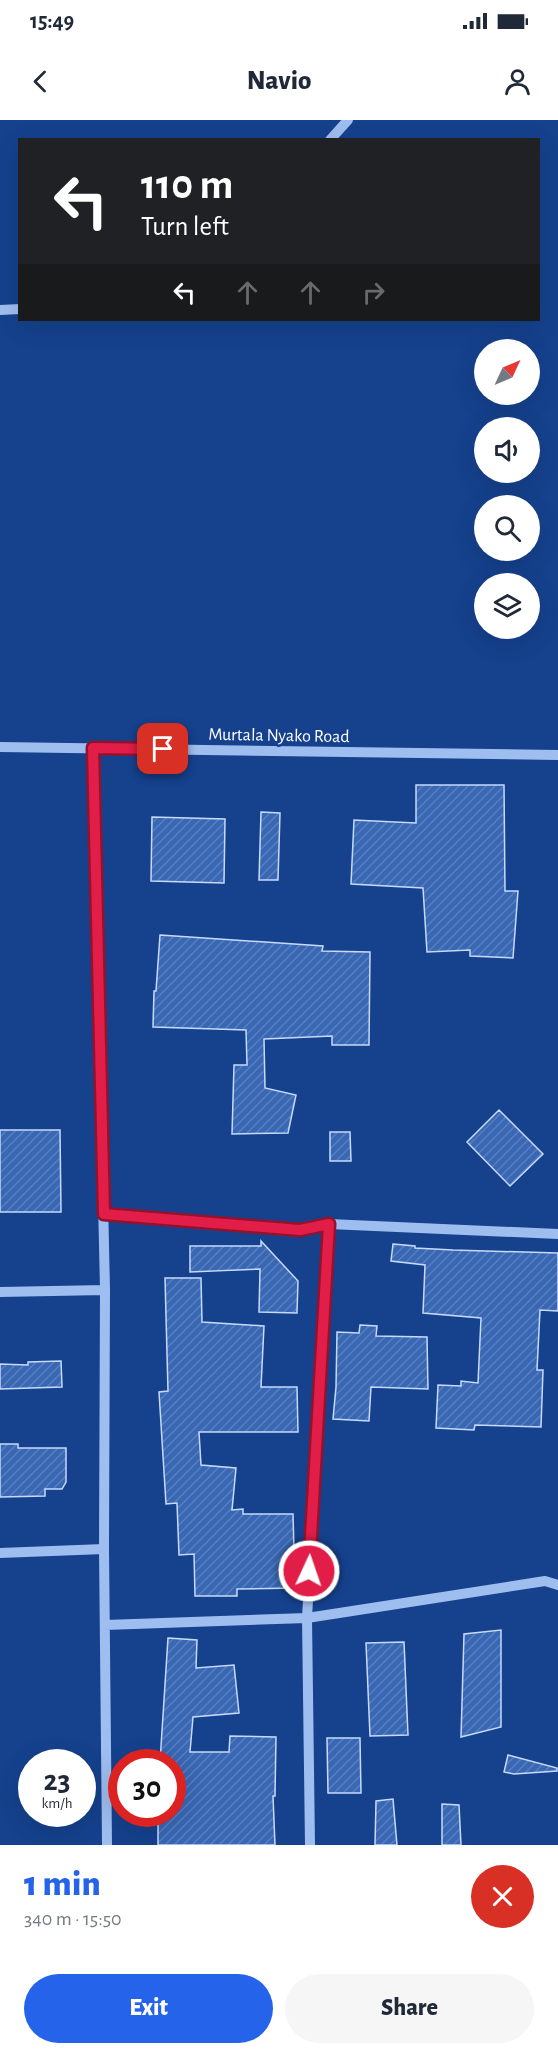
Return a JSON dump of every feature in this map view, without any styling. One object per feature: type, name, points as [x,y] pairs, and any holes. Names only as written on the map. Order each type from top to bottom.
[{"type":"street","points":[[332,138],[348,120]]},
{"type":"street","points":[[0,310],[18,309]]},
{"type":"street","name":"Murtala Nyako Road","points":[[0,747],[558,755]]},
{"type":"street","points":[[93,748],[105,1290],[104,1549],[107,1845]]},
{"type":"street","points":[[104,1214],[300,1230],[329,1224],[558,1234]]},
{"type":"street","points":[[310,1845],[307,1618],[329,1224]]},
{"type":"street","points":[[0,1292],[105,1290]]},
{"type":"street","points":[[0,1553],[104,1549]]},
{"type":"street","points":[[105,1625],[307,1618],[545,1581],[558,1585]]},
{"type":"building","points":[[416,785],[504,785],[505,891],[518,891],[513,958],[470,956],[470,950],[427,952],[423,888],[351,884],[354,820],[416,823]]},
{"type":"building","points":[[261,812],[280,813],[278,880],[259,880]]},
{"type":"building","points":[[152,817],[225,819],[224,883],[151,881]]},
{"type":"building","points":[[160,935],[323,946],[322,951],[370,952],[369,1045],[332,1045],[332,1036],[264,1039],[265,1088],[296,1095],[288,1133],[232,1134],[234,1065],[247,1065],[246,1030],[153,1027]]},
{"type":"building","points":[[499,1110],[543,1154],[510,1186],[467,1142]]},
{"type":"building","points":[[0,1130],[60,1130],[61,1212],[0,1212]]},
{"type":"building","points":[[330,1132],[350,1132],[351,1161],[330,1161]]},
{"type":"building","points":[[261,1241],[298,1281],[297,1313],[259,1312],[260,1269],[190,1272],[190,1246],[261,1246]]},
{"type":"building","points":[[393,1244],[415,1246],[415,1248],[558,1253],[558,1311],[540,1310],[537,1370],[543,1370],[541,1427],[475,1425],[474,1430],[436,1428],[438,1385],[461,1386],[461,1381],[478,1383],[481,1318],[423,1313],[425,1265],[391,1261]]},
{"type":"building","points":[[165,1278],[201,1278],[202,1322],[264,1326],[261,1387],[297,1387],[298,1432],[199,1432],[201,1465],[236,1468],[232,1510],[243,1509],[243,1514],[293,1514],[295,1588],[237,1589],[237,1596],[195,1596],[194,1554],[179,1555],[177,1503],[166,1504],[159,1392],[168,1391]]},
{"type":"building","points":[[360,1325],[377,1326],[376,1336],[427,1337],[428,1389],[371,1387],[369,1421],[333,1419],[337,1332],[359,1333]]},
{"type":"building","points":[[61,1361],[62,1387],[0,1389],[0,1364],[28,1365],[28,1362]]},
{"type":"building","points":[[0,1444],[18,1444],[18,1448],[66,1448],[66,1482],[62,1489],[45,1489],[45,1496],[0,1497]]},
{"type":"building","points":[[501,1630],[501,1727],[461,1737],[464,1634]]},
{"type":"building","points":[[168,1638],[197,1640],[196,1668],[234,1665],[239,1713],[193,1717],[190,1752],[229,1752],[230,1736],[276,1737],[275,1796],[273,1796],[275,1845],[158,1845],[158,1827],[186,1827],[186,1749],[161,1749]]},
{"type":"building","points":[[404,1642],[408,1735],[370,1736],[366,1643]]},
{"type":"building","points":[[327,1738],[360,1738],[361,1793],[328,1793]]},
{"type":"building","points":[[508,1755],[557,1768],[557,1771],[514,1774],[504,1772]]},
{"type":"building","points":[[393,1799],[397,1845],[375,1845],[376,1801]]},
{"type":"building","points":[[442,1804],[459,1805],[461,1845],[442,1845]]},
{"type":"route","points":[[163,749],[93,748],[104,1214],[300,1230],[329,1224],[309,1571]]}]
